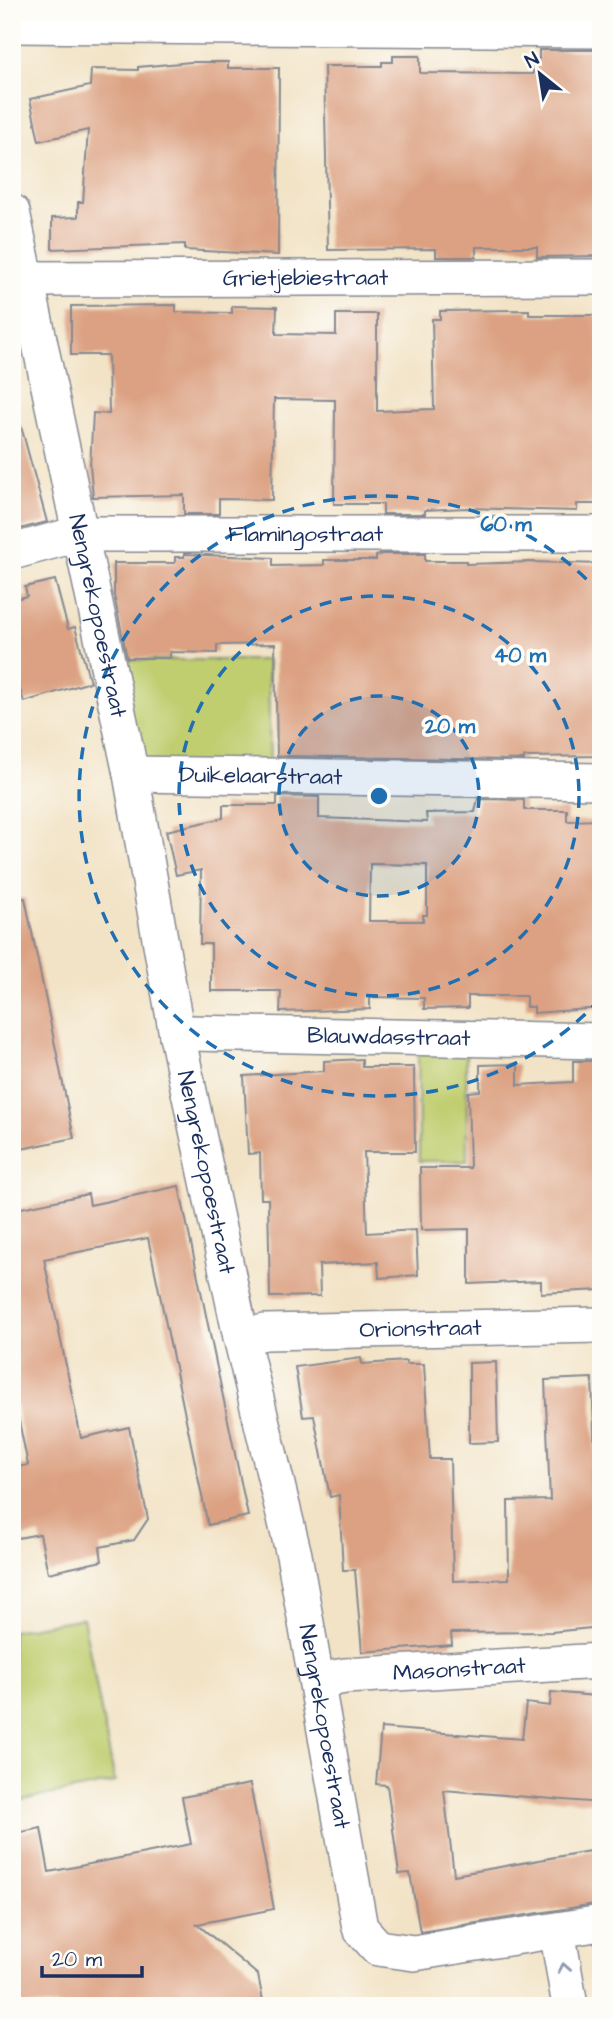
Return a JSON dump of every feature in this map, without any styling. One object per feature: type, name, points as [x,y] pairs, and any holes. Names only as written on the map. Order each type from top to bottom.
[{"type":"street","points":[[12,25],[601,30]]},
{"type":"street","name":"Nengrekopoestraat","points":[[12,212],[19,281],[131,774],[177,1035],[241,1337],[294,1555],[360,1928],[379,1948],[414,1953],[601,1923]]},
{"type":"street","name":"Grietjebiestraat","points":[[19,281],[601,277]]},
{"type":"street","name":"Flamingostraat","points":[[12,552],[78,534],[601,534]]},
{"type":"street","name":"Duikelaarstraat","points":[[131,774],[601,781]]},
{"type":"street","name":"Blauwdasstraat","points":[[177,1035],[190,1033],[601,1041]]},
{"type":"street","name":"Orionstraat","points":[[241,1337],[265,1332],[601,1325]]},
{"type":"street","name":"Masonstraat","points":[[318,1681],[345,1676],[601,1661]]},
{"type":"street","points":[[557,1930],[570,2006]]},
{"type":"green space","points":[[112,660],[268,660],[270,767],[139,763]]},
{"type":"green space","points":[[418,1039],[466,1039],[467,1161],[419,1161]]},
{"type":"green space","points":[[83,1618],[115,1782],[12,1802],[12,1631]]},
{"type":"building","points":[[539,50],[601,50],[601,256],[537,257],[537,247],[476,247],[476,257],[436,257],[436,249],[328,250],[324,66],[382,66],[382,62],[393,62],[393,56],[420,56],[420,73],[533,74],[533,59],[539,59]]},
{"type":"building","points":[[228,62],[228,68],[279,68],[278,255],[185,250],[185,244],[52,249],[52,218],[78,217],[78,202],[83,202],[88,130],[39,141],[30,99],[90,86],[91,69],[138,70],[138,67]]},
{"type":"building","points":[[176,305],[176,312],[232,313],[232,306],[277,307],[276,334],[336,335],[336,314],[377,314],[377,411],[434,409],[432,319],[440,319],[440,311],[529,310],[529,315],[601,315],[601,504],[577,504],[577,511],[467,508],[425,510],[425,514],[383,514],[383,504],[334,504],[335,400],[274,399],[272,500],[219,499],[219,514],[184,514],[184,495],[93,497],[90,465],[93,413],[109,414],[108,355],[71,355],[71,306]]},
{"type":"building","points":[[21,426],[47,522],[12,531],[12,427]]},
{"type":"building","points":[[184,554],[273,558],[273,566],[324,565],[324,560],[376,560],[376,556],[382,554],[425,554],[425,561],[466,561],[466,564],[601,564],[601,756],[524,757],[524,760],[277,756],[275,644],[217,645],[217,653],[170,652],[170,658],[127,658],[114,595],[114,563],[175,563],[175,557],[184,557]]},
{"type":"building","points":[[55,580],[68,629],[75,627],[90,682],[24,702],[12,663],[12,600],[27,596],[25,587]]},
{"type":"building","points":[[277,796],[319,797],[319,818],[427,822],[426,813],[475,812],[478,799],[524,800],[524,810],[567,810],[567,821],[601,820],[601,1008],[534,1013],[534,1007],[526,1007],[526,996],[468,996],[468,1008],[424,1009],[424,998],[370,997],[370,1009],[280,1012],[281,991],[211,991],[211,944],[200,944],[201,870],[176,875],[166,831],[223,818],[223,805],[277,805]],"holes":[[[370,864],[427,865],[427,915],[423,915],[423,921],[369,921]]]},
{"type":"building","points":[[25,898],[74,1138],[12,1151],[12,899]]},
{"type":"building","points":[[362,1059],[362,1067],[414,1067],[415,1152],[364,1152],[367,1233],[416,1230],[418,1275],[379,1278],[378,1262],[319,1265],[320,1296],[270,1297],[268,1199],[261,1199],[260,1153],[248,1154],[244,1076],[324,1071],[324,1061]]},
{"type":"building","points":[[573,1061],[601,1061],[601,1290],[541,1293],[541,1281],[469,1284],[469,1229],[421,1230],[420,1168],[470,1168],[468,1092],[480,1091],[480,1065],[518,1064],[518,1085],[573,1082]]},
{"type":"building","points":[[179,1186],[248,1516],[208,1525],[148,1238],[44,1259],[81,1438],[129,1427],[148,1519],[134,1540],[100,1547],[102,1561],[48,1573],[40,1534],[12,1539],[12,1468],[28,1465],[12,1387],[12,1210],[88,1194],[90,1205]]},
{"type":"building","points":[[361,1358],[362,1364],[406,1361],[406,1364],[424,1364],[430,1459],[450,1459],[453,1581],[509,1579],[508,1501],[550,1500],[545,1380],[592,1378],[601,1627],[551,1632],[451,1633],[452,1645],[362,1652],[355,1570],[343,1570],[339,1495],[330,1497],[314,1416],[303,1417],[295,1367]]},
{"type":"building","points":[[496,1362],[498,1442],[469,1443],[469,1363]]},
{"type":"building","points":[[551,1692],[595,1696],[593,1706],[601,1707],[601,1803],[444,1790],[454,1875],[601,1849],[601,1903],[420,1932],[410,1873],[399,1874],[387,1785],[376,1784],[381,1728],[522,1739],[526,1703],[550,1706]]},
{"type":"building","points":[[250,1784],[274,1909],[197,1924],[258,1975],[264,2006],[12,2006],[12,1834],[41,1828],[49,1872],[191,1844],[182,1797]]}]
